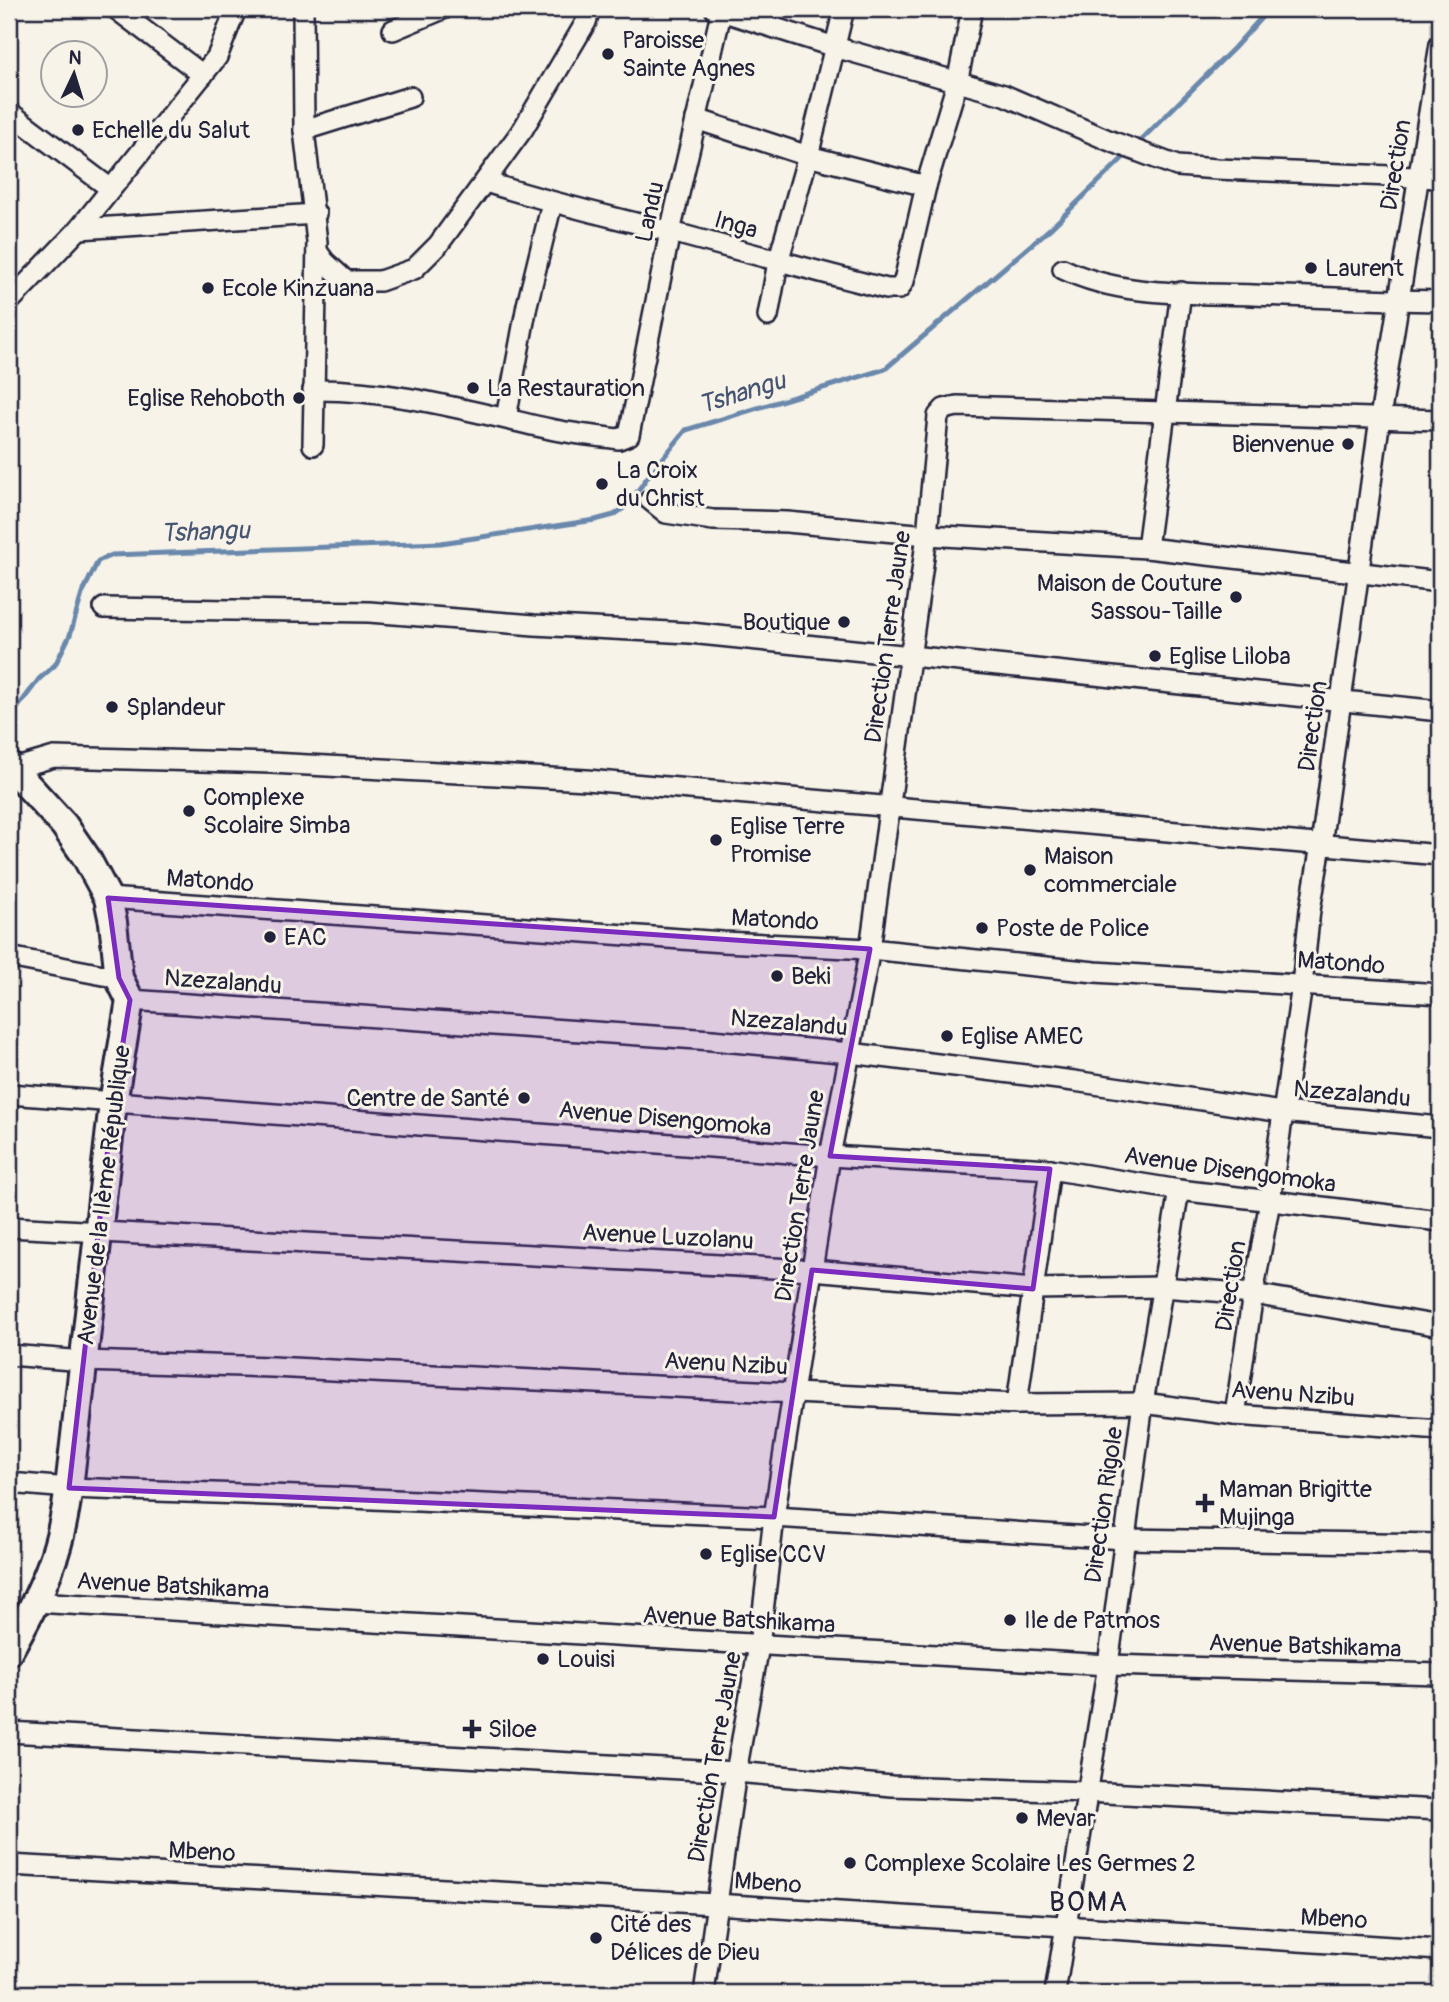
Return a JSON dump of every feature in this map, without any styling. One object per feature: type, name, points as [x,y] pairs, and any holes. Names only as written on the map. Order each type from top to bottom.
[{"type":"street","points":[[116,9],[203,75]]},
{"type":"street","points":[[9,302],[79,229],[218,57],[236,9]]},
{"type":"street","points":[[303,9],[304,130],[316,214],[317,251],[313,445]]},
{"type":"street","points":[[393,30],[443,9]]},
{"type":"street","points":[[317,251],[346,281],[380,281],[414,268],[438,245],[486,182],[530,117],[586,22],[590,9]]},
{"type":"street","points":[[720,9],[835,47],[1004,95],[1108,140],[1177,166],[1440,178]]},
{"type":"street","name":"Landu","points":[[506,418],[552,430],[619,439],[629,435],[670,232],[720,9]]},
{"type":"street","points":[[768,316],[778,262],[808,156],[844,9]]},
{"type":"street","points":[[696,119],[808,156],[926,186],[957,83],[972,9]]},
{"type":"street","name":"Direction","points":[[1235,1415],[1302,985],[1310,910],[1380,418],[1440,52]]},
{"type":"street","points":[[304,130],[410,97]]},
{"type":"street","points":[[9,111],[111,189]]},
{"type":"street","name":"Inga","points":[[486,182],[552,203],[887,289],[899,289],[904,281],[926,186]]},
{"type":"street","points":[[313,390],[348,390],[393,396],[506,418],[527,305],[552,203]]},
{"type":"street","points":[[79,229],[316,214]]},
{"type":"street","points":[[1063,269],[1086,280],[1117,288],[1440,301]]},
{"type":"street","points":[[1147,548],[1181,292]]},
{"type":"street","name":"Direction Terre Jaune","points":[[704,1993],[736,1772],[760,1646],[774,1517],[830,1156],[870,948],[927,535],[938,416],[944,410],[957,405],[1164,413]]},
{"type":"street","points":[[1164,413],[1440,420]]},
{"type":"street","points":[[650,500],[666,513],[713,520],[787,522],[927,535],[1147,548],[1440,582]]},
{"type":"street","points":[[104,608],[369,612],[534,625],[691,633],[910,658],[1342,699],[1440,711]]},
{"type":"street","points":[[11,767],[54,757],[271,763],[587,780],[1440,855]]},
{"type":"street","name":"Avenue de la IIème République","points":[[9,1651],[36,1602],[62,1531],[99,1232],[125,989],[108,898],[64,825],[11,767]]},
{"type":"street","name":"Matondo","points":[[108,898],[723,942],[870,948],[1095,972],[1440,993]]},
{"type":"street","name":"Nzezalandu","points":[[9,957],[125,989],[466,1025],[712,1040],[849,1053],[1074,1081],[1282,1112],[1440,1127]]},
{"type":"street","name":"Avenue Disengomoka","points":[[9,1094],[830,1156],[1050,1169],[1179,1190],[1440,1220]]},
{"type":"street","points":[[1017,1404],[1050,1169]]},
{"type":"street","name":"Direction Rigole","points":[[1055,1993],[1108,1665],[1143,1403],[1179,1190]]},
{"type":"street","name":"Avenue Luzolanu","points":[[9,1227],[812,1270],[1033,1289],[1162,1287],[1253,1294],[1440,1326]]},
{"type":"street","name":"Avenu Nzibu","points":[[9,1355],[84,1361],[272,1367],[1017,1404],[1143,1403],[1235,1415],[1440,1430]]},
{"type":"street","points":[[9,1483],[69,1488],[774,1517],[1124,1539],[1440,1544]]},
{"type":"street","name":"Avenue Batshikama","points":[[36,1602],[1108,1665],[1440,1674]]},
{"type":"street","points":[[9,1732],[736,1772],[892,1786],[1086,1792],[1440,1810]]},
{"type":"street","name":"Mbeno","points":[[9,1866],[715,1904],[1440,1950]]},
{"type":"highlighted area","points":[[108,898],[870,949],[830,1156],[1050,1169],[1033,1289],[812,1270],[774,1517],[69,1488],[113,1103],[130,1000],[119,978]]},
{"type":"waterway","name":"Tshangu","points":[[1136,145],[1234,48],[1269,9]]},
{"type":"waterway","name":"Tshangu","points":[[9,719],[39,679],[55,665],[70,635],[82,594],[98,561],[112,555],[441,543],[614,515],[628,505],[686,430],[885,369],[1052,227],[1129,152]]},
{"type":"place","name":"Paroisse Sainte Agnes","points":[[608,54]]},
{"type":"place","name":"Echelle du Salut","points":[[78,130]]},
{"type":"place","name":"Laurent","points":[[1311,268]]},
{"type":"place","name":"Ecole Kinzuana","points":[[208,288]]},
{"type":"place","name":"La Restauration","points":[[473,388]]},
{"type":"place","name":"Eglise Rehoboth","points":[[299,398]]},
{"type":"place","name":"Bienvenue","points":[[1348,444]]},
{"type":"place","name":"La Croix du Christ","points":[[602,484]]},
{"type":"place","name":"Maison de Couture Sassou-Taille","points":[[1236,597]]},
{"type":"place","name":"Boutique","points":[[844,622]]},
{"type":"place","name":"Eglise Liloba","points":[[1155,656]]},
{"type":"place","name":"Splandeur","points":[[112,707]]},
{"type":"place","name":"Complexe Scolaire Simba","points":[[189,811]]},
{"type":"place","name":"Eglise Terre Promise","points":[[716,840]]},
{"type":"place","name":"Maison commerciale","points":[[1030,870]]},
{"type":"place","name":"Poste de Police","points":[[982,928]]},
{"type":"place","name":"EAC","points":[[270,937]]},
{"type":"place","name":"Beki","points":[[777,976]]},
{"type":"place","name":"Eglise AMEC","points":[[947,1036]]},
{"type":"place","name":"Centre de Santé","points":[[524,1098]]},
{"type":"place","name":"Maman Brigitte Mujinga","points":[[1205,1503]]},
{"type":"place","name":"Eglise CCV","points":[[706,1554]]},
{"type":"place","name":"Ile de Patmos","points":[[1010,1620]]},
{"type":"place","name":"Louisi","points":[[543,1659]]},
{"type":"place","name":"Siloe","points":[[472,1729]]},
{"type":"place","name":"Mevar","points":[[1022,1818]]},
{"type":"place","name":"Complexe Scolaire Les Germes 2","points":[[850,1863]]},
{"type":"place","name":"Cité des Délices de Dieu","points":[[596,1938]]},
{"type":"district","name":"BOMA","points":[[1089,1902]]}]
